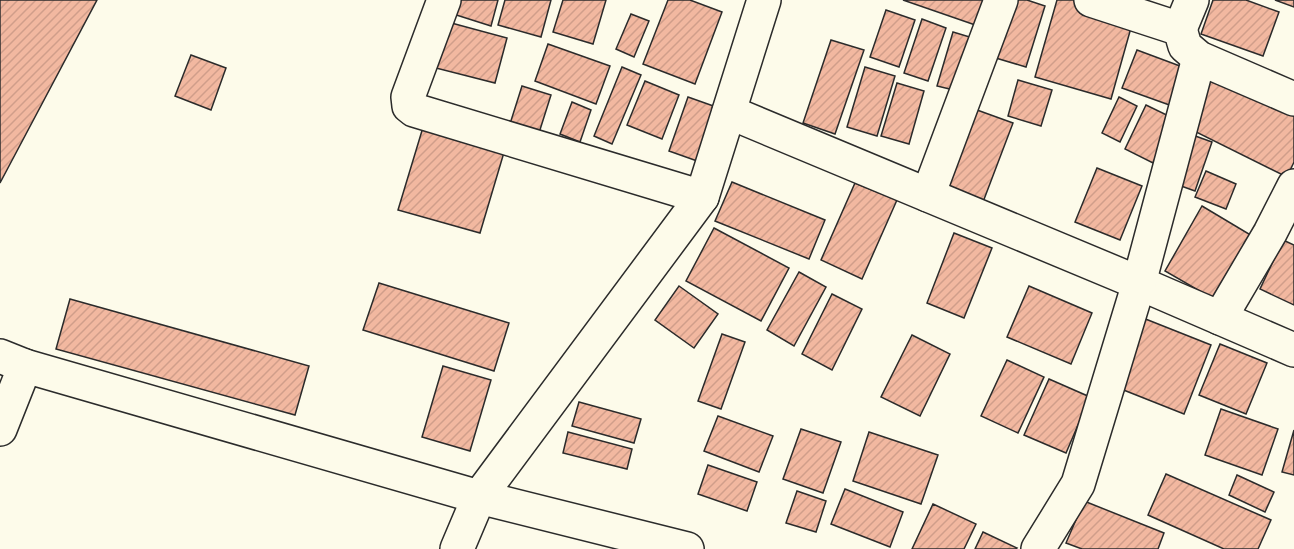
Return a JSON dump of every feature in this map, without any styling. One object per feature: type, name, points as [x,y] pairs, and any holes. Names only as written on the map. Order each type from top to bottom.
[{"type":"street","points":[[444,0],[408,97],[409,106],[414,110],[702,198]]},
{"type":"street","points":[[457,549],[479,497],[702,198],[764,0]]},
{"type":"street","points":[[928,195],[1001,0]]},
{"type":"street","points":[[1091,0],[1186,14],[1185,46],[1198,58],[1294,99]]},
{"type":"street","points":[[1038,549],[1078,484],[1139,283],[1198,58]]},
{"type":"street","points":[[729,112],[1294,350]]},
{"type":"street","points":[[1220,318],[1294,186]]},
{"type":"street","points":[[0,429],[13,361],[479,497],[687,549]]},
{"type":"building","points":[[0,0],[97,0],[0,183]]},
{"type":"building","points":[[454,0],[498,0],[491,26],[450,13]]},
{"type":"building","points":[[505,0],[551,0],[541,37],[498,25]]},
{"type":"building","points":[[563,0],[606,0],[593,44],[553,32]]},
{"type":"building","points":[[668,0],[690,0],[722,12],[695,84],[643,64]]},
{"type":"building","points":[[903,0],[994,0],[984,28]]},
{"type":"building","points":[[1006,0],[1027,0],[1045,6],[1026,67],[989,56]]},
{"type":"building","points":[[1057,0],[1076,0],[1134,17],[1111,99],[1035,77]]},
{"type":"building","points":[[1213,0],[1246,0],[1279,12],[1263,56],[1201,34]]},
{"type":"building","points":[[1275,0],[1294,0],[1294,7]]},
{"type":"building","points":[[886,10],[915,20],[899,67],[870,57]]},
{"type":"building","points":[[631,14],[649,21],[634,57],[616,49]]},
{"type":"building","points":[[922,19],[946,28],[928,81],[904,73]]},
{"type":"building","points":[[444,21],[507,38],[495,83],[432,67]]},
{"type":"building","points":[[953,32],[973,38],[958,91],[937,86]]},
{"type":"building","points":[[831,40],[864,50],[835,134],[803,123]]},
{"type":"building","points":[[548,44],[610,66],[596,104],[535,81]]},
{"type":"building","points":[[1137,50],[1188,69],[1175,107],[1122,88]]},
{"type":"building","points":[[191,55],[226,68],[211,110],[175,96]]},
{"type":"building","points":[[622,67],[641,75],[612,144],[594,136]]},
{"type":"building","points":[[865,67],[895,76],[877,136],[847,127]]},
{"type":"building","points":[[1214,73],[1294,111],[1294,162],[1287,177],[1188,128]]},
{"type":"building","points":[[1018,80],[1052,90],[1041,126],[1008,116]]},
{"type":"building","points":[[645,81],[679,95],[662,139],[627,125]]},
{"type":"building","points":[[897,83],[924,91],[909,144],[881,136]]},
{"type":"building","points":[[522,86],[551,95],[538,136],[509,127]]},
{"type":"building","points":[[688,97],[719,108],[700,162],[669,151]]},
{"type":"building","points":[[1119,97],[1137,106],[1120,142],[1102,133]]},
{"type":"building","points":[[572,102],[591,110],[580,142],[560,134]]},
{"type":"building","points":[[1146,105],[1173,118],[1153,163],[1125,149]]},
{"type":"building","points":[[966,106],[1013,123],[983,202],[937,185]]},
{"type":"building","points":[[424,124],[505,149],[480,233],[398,210]]},
{"type":"building","points":[[1187,133],[1212,142],[1195,191],[1170,182]]},
{"type":"building","points":[[1097,168],[1142,186],[1120,240],[1075,222]]},
{"type":"building","points":[[1206,171],[1236,184],[1226,209],[1195,197]]},
{"type":"building","points":[[732,182],[825,220],[809,259],[715,221]]},
{"type":"building","points":[[855,183],[897,200],[862,279],[821,260]]},
{"type":"building","points":[[1202,206],[1254,237],[1217,301],[1165,271]]},
{"type":"building","points":[[714,228],[789,268],[761,321],[686,281]]},
{"type":"building","points":[[954,233],[992,248],[964,318],[927,303]]},
{"type":"building","points":[[1283,240],[1294,245],[1294,305],[1260,289]]},
{"type":"building","points":[[799,272],[826,287],[794,346],[767,330]]},
{"type":"building","points":[[379,283],[509,323],[494,371],[363,330]]},
{"type":"building","points":[[679,286],[718,314],[694,348],[655,320]]},
{"type":"building","points":[[1029,286],[1092,313],[1071,364],[1007,337]]},
{"type":"building","points":[[832,294],[862,309],[832,370],[802,354]]},
{"type":"building","points":[[70,299],[309,366],[295,415],[56,349]]},
{"type":"building","points":[[1143,318],[1211,345],[1184,414],[1116,387]]},
{"type":"building","points":[[722,334],[745,342],[721,409],[698,401]]},
{"type":"building","points":[[912,335],[950,354],[920,416],[881,397]]},
{"type":"building","points":[[1220,344],[1267,363],[1246,414],[1199,395]]},
{"type":"building","points":[[1007,360],[1044,377],[1018,433],[981,416]]},
{"type":"building","points":[[443,366],[491,380],[470,451],[422,437]]},
{"type":"building","points":[[1049,379],[1090,397],[1066,453],[1024,435]]},
{"type":"building","points":[[579,402],[641,419],[634,443],[572,426]]},
{"type":"building","points":[[1221,409],[1278,429],[1262,475],[1205,455]]},
{"type":"building","points":[[718,416],[773,436],[759,472],[704,451]]},
{"type":"building","points":[[801,429],[841,442],[823,493],[783,479]]},
{"type":"building","points":[[1294,430],[1294,475],[1282,472]]},
{"type":"building","points":[[568,432],[632,449],[627,469],[563,453]]},
{"type":"building","points":[[869,432],[938,455],[921,504],[853,481]]},
{"type":"building","points":[[708,465],[757,482],[747,511],[698,494]]},
{"type":"building","points":[[1166,474],[1271,520],[1258,549],[1224,549],[1148,515]]},
{"type":"building","points":[[1237,475],[1274,492],[1265,512],[1229,495]]},
{"type":"building","points":[[845,489],[903,512],[890,547],[831,524]]},
{"type":"building","points":[[797,491],[826,501],[816,532],[786,523]]},
{"type":"building","points":[[1084,501],[1164,533],[1158,549],[1082,549],[1066,543]]},
{"type":"building","points":[[933,504],[976,524],[964,549],[912,549]]},
{"type":"building","points":[[983,532],[1017,548],[975,549]]}]
